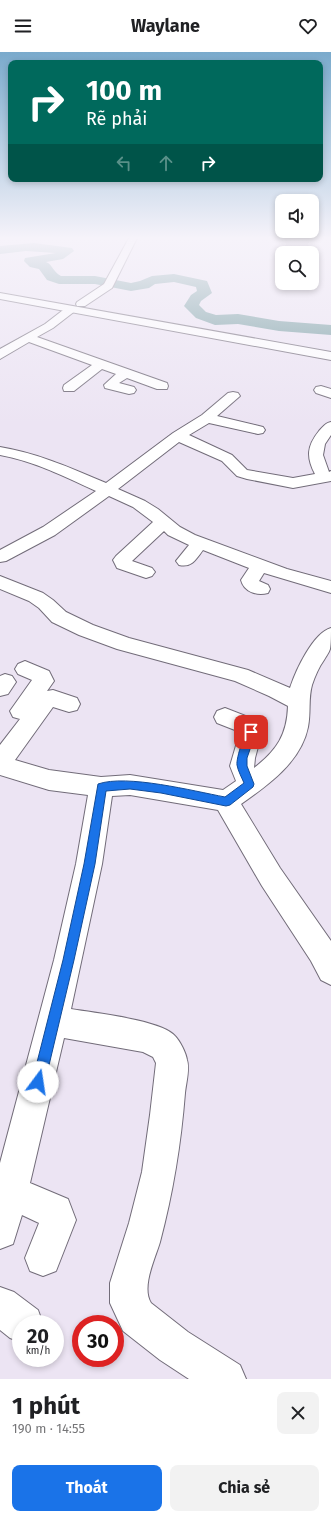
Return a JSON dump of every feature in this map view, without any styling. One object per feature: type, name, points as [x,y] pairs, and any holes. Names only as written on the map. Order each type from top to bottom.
[{"type":"street","points":[[21,300],[331,356]]},
{"type":"street","points":[[59,300],[331,348]]},
{"type":"street","points":[[81,304],[87,300]]},
{"type":"street","points":[[0,355],[49,326],[71,309]]},
{"type":"street","points":[[28,338],[162,386]]},
{"type":"street","points":[[65,362],[76,356]]},
{"type":"street","points":[[100,377],[106,366]]},
{"type":"street","points":[[70,388],[106,366]]},
{"type":"street","points":[[127,373],[117,378],[110,385],[129,390]]},
{"type":"street","points":[[0,558],[49,531],[107,490],[178,436],[207,418],[233,396]]},
{"type":"street","points":[[207,418],[258,430]]},
{"type":"street","points":[[328,476],[317,465],[315,454],[316,446],[331,426]]},
{"type":"street","points":[[178,436],[227,458],[242,473],[252,476],[292,483],[328,476]]},
{"type":"street","points":[[0,451],[18,454],[39,461],[107,490],[152,512],[174,531],[200,543],[260,565],[331,587]]},
{"type":"street","points":[[146,572],[122,564],[122,560],[163,522]]},
{"type":"street","points":[[185,561],[200,543]]},
{"type":"street","points":[[260,565],[250,580],[251,584],[261,589]]},
{"type":"street","points":[[3,588],[36,597],[46,604],[59,617],[86,630],[124,644],[241,675],[277,690],[300,702]]},
{"type":"street","points":[[226,802],[265,773],[280,758],[294,737],[299,720],[300,691],[314,657],[331,635]]},
{"type":"street","points":[[0,744],[14,720],[43,681],[42,676],[25,669]]},
{"type":"street","points":[[69,704],[53,698],[47,699],[0,764],[49,780],[101,787],[130,785],[161,789],[226,802],[271,877],[321,951],[331,970]]},
{"type":"street","points":[[225,717],[248,726],[251,732],[242,766],[249,784]]},
{"type":"street","points":[[0,1231],[68,960],[89,864],[101,787]]},
{"type":"street","points":[[53,1021],[148,1037],[164,1046],[172,1061],[167,1115],[159,1172],[147,1223],[129,1283],[129,1303],[137,1317],[174,1346],[219,1377]]},
{"type":"street","points":[[10,1192],[54,1212],[58,1220],[43,1258]]},
{"type":"street","points":[[0,1306],[12,1315]]},
{"type":"waterway","points":[[195,300],[191,306],[201,315],[215,320],[238,319],[279,326],[331,330]]},
{"type":"route","points":[[38,1082],[68,960],[89,864],[101,787],[130,785],[161,789],[226,802],[249,784],[242,766],[251,732]]}]
